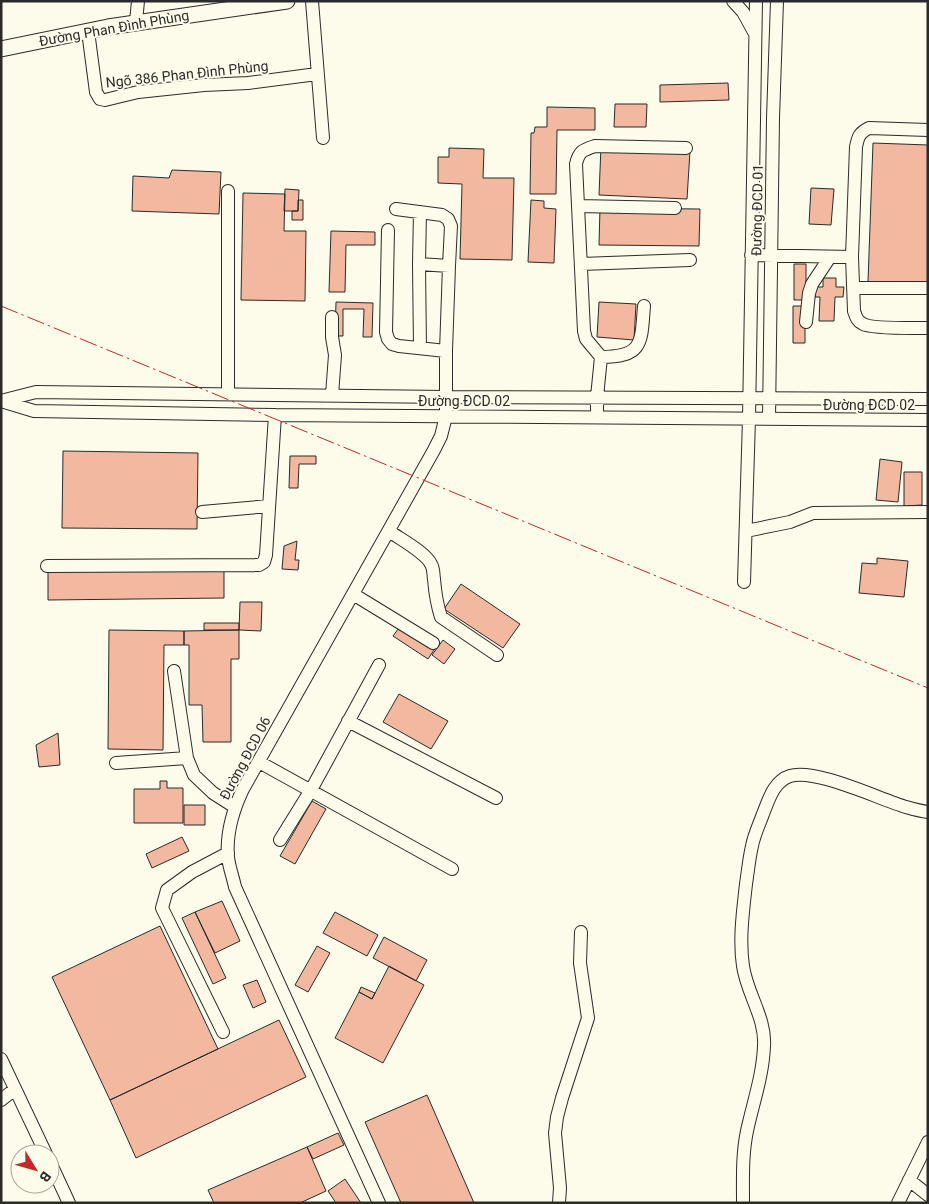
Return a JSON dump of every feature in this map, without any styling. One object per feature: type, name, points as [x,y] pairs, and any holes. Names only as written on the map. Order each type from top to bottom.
[{"type":"main road","name":"Đường Phan Đình Phùng","points":[[1,49],[136,22],[286,1]]},
{"type":"street","points":[[136,22],[138,1]]},
{"type":"street","points":[[312,1],[323,138]]},
{"type":"street","points":[[732,1],[743,12],[755,32]]},
{"type":"street","name":"Đường ĐCD 01","points":[[744,582],[749,419],[756,1]]},
{"type":"street","name":"Đường ĐCD 01","points":[[769,419],[773,118],[777,1]]},
{"type":"street","points":[[776,22],[787,1]]},
{"type":"street","name":"Ngõ 386 Phan Đình Phùng","points":[[88,31],[96,92],[100,99],[105,100],[138,92],[317,74]]},
{"type":"street","points":[[928,130],[869,128],[863,131],[858,138],[856,147],[852,257],[854,311],[857,319],[864,325],[875,327],[928,328]]},
{"type":"street","points":[[597,417],[601,357],[586,339],[584,331],[576,164],[579,154],[585,149],[595,146],[686,148]]},
{"type":"street","points":[[228,191],[228,394]]},
{"type":"street","points":[[578,206],[675,208]]},
{"type":"street","points":[[396,209],[420,212],[420,348]]},
{"type":"street","name":"Đường ĐCD 06","points":[[379,1203],[235,887],[228,858],[227,844],[235,807],[242,789],[259,762],[441,436],[446,416],[446,351],[451,226],[448,219],[442,215],[420,212]]},
{"type":"street","points":[[388,230],[386,332],[388,339],[392,344],[446,351]]},
{"type":"street","points":[[752,255],[852,257]]},
{"type":"street","points":[[806,322],[809,293],[812,284],[830,257]]},
{"type":"street","points":[[581,264],[690,260]]},
{"type":"street","points":[[419,264],[449,266]]},
{"type":"street","points":[[853,288],[928,288]]},
{"type":"street","points":[[601,357],[614,357],[628,353],[639,345],[642,337],[644,306]]},
{"type":"street","points":[[332,317],[332,337],[335,355],[332,395]]},
{"type":"street","name":"Đường ĐCD 02","points":[[1,401],[36,392],[597,398],[928,399]]},
{"type":"street","name":"Đường ĐCD 02","points":[[1,401],[34,412],[928,420]]},
{"type":"street","points":[[47,566],[259,565],[264,562],[275,415]]},
{"type":"street","points":[[202,512],[269,506]]},
{"type":"street","points":[[746,531],[790,522],[813,513],[928,512]]},
{"type":"street","points":[[389,531],[425,555],[431,563],[434,570],[437,602],[441,617],[497,655]]},
{"type":"street","points":[[353,594],[434,643]]},
{"type":"street","points":[[280,840],[311,790],[379,664]]},
{"type":"street","points":[[174,671],[187,758],[194,775],[204,787],[235,807]]},
{"type":"street","points":[[348,721],[496,798]]},
{"type":"street","points":[[116,763],[187,758]]},
{"type":"street","points":[[259,762],[452,869]]},
{"type":"street","points":[[743,1203],[745,1142],[761,1076],[765,1045],[764,1032],[748,987],[743,965],[741,938],[743,911],[752,846],[775,787],[779,782],[788,777],[803,774],[842,784],[906,807],[928,812]]},
{"type":"street","points":[[223,1032],[162,908],[167,890],[192,872],[228,853]]},
{"type":"street","points":[[559,1203],[560,1188],[555,1133],[562,1098],[588,1018],[580,963],[581,932]]},
{"type":"street","points":[[1,1059],[41,1144]]},
{"type":"street","points":[[1,1100],[15,1089]]},
{"type":"street","points":[[898,1203],[928,1142]]},
{"type":"street","points":[[918,1162],[928,1171]]},
{"type":"street","points":[[909,1180],[928,1196]]},
{"type":"street","points":[[60,1182],[70,1203]]},
{"type":"building","points":[[728,83],[729,100],[660,102],[660,85]]},
{"type":"building","points":[[615,104],[647,104],[646,127],[614,127]]},
{"type":"building","points":[[547,107],[595,108],[595,130],[557,130],[556,194],[530,194],[531,133],[534,133],[535,127],[547,127]]},
{"type":"building","points":[[873,143],[928,145],[928,284],[868,282]]},
{"type":"building","points":[[601,146],[690,151],[687,199],[599,195]]},
{"type":"building","points":[[449,148],[484,149],[483,178],[514,178],[512,260],[460,259],[462,184],[438,183],[438,157],[449,157]]},
{"type":"building","points":[[172,170],[221,172],[219,214],[132,211],[133,176],[169,178]]},
{"type":"building","points":[[811,188],[834,189],[831,225],[809,224]]},
{"type":"building","points":[[285,189],[299,190],[298,211],[284,211]]},
{"type":"building","points":[[243,193],[285,194],[284,231],[306,231],[305,301],[241,300]]},
{"type":"building","points":[[298,200],[303,200],[303,220],[292,220],[292,211],[298,211]]},
{"type":"building","points":[[531,200],[544,201],[544,208],[556,209],[554,263],[528,262]]},
{"type":"building","points":[[600,208],[700,209],[699,246],[599,245]]},
{"type":"building","points":[[331,231],[375,232],[375,245],[346,245],[345,292],[329,292]]},
{"type":"building","points":[[794,264],[806,264],[806,300],[794,300]]},
{"type":"building","points":[[823,278],[836,278],[836,287],[844,287],[843,297],[835,297],[834,321],[819,321],[820,297],[815,297],[815,287],[823,287]]},
{"type":"building","points":[[336,302],[373,303],[372,337],[363,337],[364,309],[343,309],[343,336],[335,336]]},
{"type":"building","points":[[599,302],[636,304],[634,340],[597,337]]},
{"type":"building","points":[[793,306],[805,306],[805,343],[793,343]]},
{"type":"building","points":[[63,451],[198,453],[197,529],[62,528]]},
{"type":"building","points":[[290,456],[316,456],[316,464],[299,464],[298,488],[289,488]]},
{"type":"building","points":[[880,459],[902,462],[898,502],[876,500]]},
{"type":"building","points":[[904,472],[922,472],[922,505],[904,506]]},
{"type":"building","points":[[297,541],[295,560],[299,560],[298,570],[282,569],[284,546]]},
{"type":"building","points":[[877,558],[908,561],[904,597],[859,593],[862,563],[877,564]]},
{"type":"building","points":[[224,568],[224,598],[48,600],[48,570]]},
{"type":"building","points":[[461,584],[520,624],[503,648],[444,609]]},
{"type":"building","points":[[240,602],[262,602],[261,631],[239,630]]},
{"type":"building","points":[[404,621],[438,644],[428,659],[393,636]]},
{"type":"building","points":[[204,623],[239,623],[239,630],[204,630]]},
{"type":"building","points":[[109,630],[184,631],[184,645],[164,645],[163,750],[108,749]]},
{"type":"building","points":[[239,630],[239,659],[231,659],[231,742],[203,742],[202,705],[189,705],[189,645],[184,645],[184,631]]},
{"type":"building","points":[[443,640],[455,649],[444,664],[432,655]]},
{"type":"building","points":[[399,694],[448,721],[431,749],[383,722]]},
{"type":"building","points":[[58,733],[60,765],[39,767],[36,745]]},
{"type":"building","points":[[160,781],[167,781],[167,788],[183,788],[183,823],[134,823],[134,789],[160,789]]},
{"type":"building","points":[[312,801],[326,809],[295,864],[280,856]]},
{"type":"building","points":[[184,805],[205,805],[205,825],[184,825]]},
{"type":"building","points":[[182,837],[189,851],[152,868],[146,854]]},
{"type":"building","points":[[222,901],[240,941],[215,953],[195,912]]},
{"type":"building","points":[[195,912],[226,978],[213,984],[182,918]]},
{"type":"building","points":[[335,912],[378,935],[367,956],[323,933]]},
{"type":"building","points":[[160,926],[218,1049],[110,1100],[52,977]]},
{"type":"building","points":[[384,937],[427,960],[416,981],[373,958]]},
{"type":"building","points":[[317,946],[330,953],[308,992],[295,985]]},
{"type":"building","points":[[389,966],[424,985],[383,1063],[335,1038],[359,992],[372,999]]},
{"type":"building","points":[[257,980],[266,1002],[253,1008],[243,985]]},
{"type":"building","points":[[361,987],[375,993],[372,999],[359,992]]},
{"type":"building","points":[[279,1020],[306,1077],[136,1158],[110,1100]]},
{"type":"building","points":[[427,1095],[474,1203],[401,1203],[365,1122]]},
{"type":"building","points":[[338,1133],[344,1145],[313,1159],[307,1147]]},
{"type":"building","points":[[307,1147],[326,1191],[300,1203],[214,1203],[208,1190]]},
{"type":"building","points":[[345,1179],[361,1203],[336,1203],[328,1191]]},
{"type":"power","points":[[1,306],[928,688]]}]
